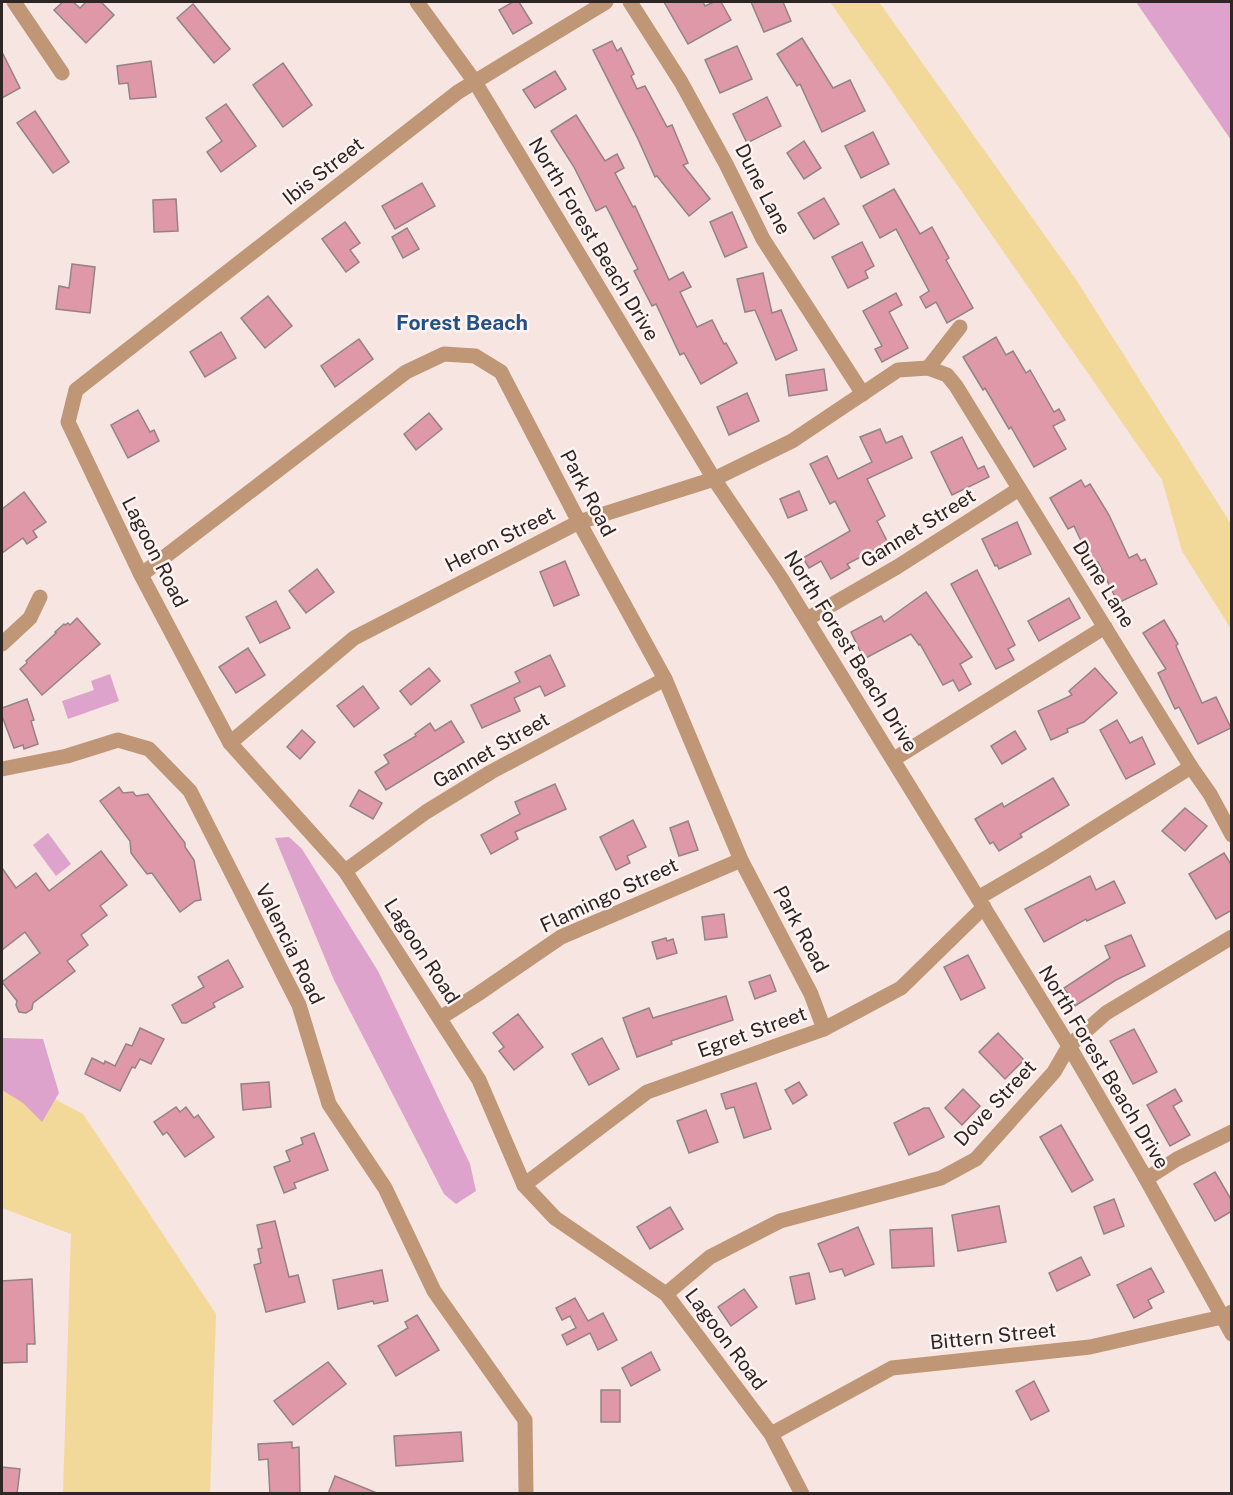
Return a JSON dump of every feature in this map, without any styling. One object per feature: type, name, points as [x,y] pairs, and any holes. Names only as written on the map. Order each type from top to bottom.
[{"type":"street","points":[[14,2],[62,73]]},
{"type":"street","name":"North Forest Beach Drive","points":[[417,2],[475,82],[714,479],[807,619],[894,759],[1069,1046],[1227,1315],[1232,1334]]},
{"type":"street","name":"Ibis Street","points":[[76,390],[450,98],[606,2]]},
{"type":"street","name":"Dune Lane","points":[[630,2],[681,82],[726,164],[763,239],[863,394]]},
{"type":"street","points":[[928,368],[960,327]]},
{"type":"street","name":"Park Road","points":[[141,575],[406,372],[444,354],[475,356],[501,372],[665,680],[741,860],[811,994],[824,1029]]},
{"type":"street","name":"Dune Lane","points":[[928,368],[947,375],[956,386],[1191,767],[1210,794],[1232,835]]},
{"type":"street","name":"Heron Street","points":[[230,743],[354,638],[579,522],[714,479],[792,441],[898,370],[928,368]]},
{"type":"street","name":"Lagoon Road","points":[[76,390],[68,422],[141,575],[230,743],[345,871],[479,1080],[524,1185],[555,1218],[666,1294],[771,1434],[802,1494]]},
{"type":"street","name":"Gannet Street","points":[[807,619],[897,567],[1019,489]]},
{"type":"street","points":[[2,644],[30,618],[39,597]]},
{"type":"street","points":[[894,759],[1104,627]]},
{"type":"street","name":"Gannet Street","points":[[345,871],[399,830],[491,772],[665,680]]},
{"type":"street","name":"Valencia Road","points":[[2,769],[67,756],[118,740],[149,749],[190,791],[299,1005],[329,1104],[385,1188],[434,1291],[525,1420],[526,1494]]},
{"type":"street","name":"Egret Street","points":[[524,1185],[647,1092],[824,1029],[901,988],[981,903],[1048,857],[1191,767]]},
{"type":"street","name":"Flamingo Street","points":[[440,1018],[561,937],[741,860]]},
{"type":"street","name":"Dove Street","points":[[666,1294],[710,1257],[780,1221],[941,1178],[976,1159],[1054,1072],[1069,1046],[1106,1013],[1232,937]]},
{"type":"street","points":[[1145,1177],[1232,1132]]},
{"type":"street","name":"Bittern Street","points":[[771,1434],[892,1368],[1090,1347],[1227,1315]]},
{"type":"shaded area","points":[[830,2],[879,2],[1075,278],[1231,524],[1231,629],[1182,551],[1162,480]]},
{"type":"shaded area","points":[[1136,2],[1231,2],[1231,140]]},
{"type":"shaded area","points":[[110,674],[119,701],[68,719],[62,701],[94,690],[91,681]]},
{"type":"shaded area","points":[[48,833],[71,864],[56,876],[33,845]]},
{"type":"shaded area","points":[[289,837],[302,849],[378,971],[470,1164],[476,1191],[456,1204],[444,1194],[334,980],[275,838]]},
{"type":"shaded area","points":[[2,1038],[43,1039],[59,1093],[42,1122],[23,1103],[2,1090]]},
{"type":"shaded area","points":[[2,1072],[83,1114],[216,1314],[210,1493],[63,1493],[71,1234],[2,1208]]},
{"type":"building","points":[[63,2],[73,2],[80,8],[86,2],[101,2],[114,15],[86,43],[54,10]]},
{"type":"building","points":[[513,2],[519,2],[532,23],[513,34],[499,10]]},
{"type":"building","points":[[664,2],[703,2],[705,6],[721,2],[731,20],[688,44]]},
{"type":"building","points":[[751,2],[783,2],[791,21],[764,32]]},
{"type":"building","points":[[193,4],[230,49],[214,63],[177,18]]},
{"type":"building","points":[[802,38],[833,88],[850,80],[865,111],[822,132],[800,84],[797,86],[777,54]]},
{"type":"building","points":[[612,41],[617,51],[621,48],[634,74],[631,76],[637,89],[645,86],[667,127],[672,125],[688,163],[683,165],[710,199],[689,216],[657,176],[655,177],[593,50]]},
{"type":"building","points":[[737,46],[752,79],[720,93],[705,60]]},
{"type":"building","points":[[2,52],[20,88],[2,98]]},
{"type":"building","points":[[151,61],[156,97],[130,99],[128,83],[119,84],[117,66]]},
{"type":"building","points":[[283,63],[312,105],[283,127],[253,85]]},
{"type":"building","points":[[555,71],[566,89],[535,108],[523,90]]},
{"type":"building","points":[[767,97],[781,126],[747,143],[733,114]]},
{"type":"building","points":[[226,104],[256,146],[221,172],[207,152],[222,141],[206,118]]},
{"type":"building","points":[[35,111],[69,162],[53,173],[17,123]]},
{"type":"building","points":[[576,115],[605,161],[617,154],[624,168],[615,173],[633,207],[635,206],[669,280],[683,272],[691,287],[680,292],[697,327],[712,320],[737,363],[701,384],[684,353],[680,355],[656,304],[652,306],[634,271],[638,269],[606,206],[596,211],[574,167],[551,131]]},
{"type":"building","points":[[873,132],[889,164],[861,178],[845,146]]},
{"type":"building","points":[[804,141],[821,168],[804,179],[787,153]]},
{"type":"building","points":[[422,183],[435,206],[395,229],[382,206]]},
{"type":"building","points":[[894,189],[920,234],[932,227],[949,258],[946,260],[973,308],[947,323],[936,302],[926,308],[920,297],[929,291],[896,229],[880,238],[863,206]]},
{"type":"building","points":[[824,198],[839,224],[814,239],[798,213]]},
{"type":"building","points":[[176,199],[178,231],[154,232],[153,200]]},
{"type":"building","points":[[732,212],[747,247],[725,257],[710,222]]},
{"type":"building","points":[[345,222],[360,243],[350,250],[359,262],[346,272],[322,239]]},
{"type":"building","points":[[407,228],[419,249],[403,258],[392,237]]},
{"type":"building","points":[[862,242],[874,266],[865,271],[868,278],[848,288],[832,257]]},
{"type":"building","points":[[72,264],[95,267],[90,313],[56,309],[59,286],[69,288]]},
{"type":"building","points":[[763,273],[772,313],[781,310],[797,350],[776,360],[755,310],[745,312],[737,279]]},
{"type":"building","points":[[896,293],[902,305],[889,312],[908,348],[882,362],[875,349],[882,346],[863,311]]},
{"type":"building","points":[[268,296],[292,326],[265,348],[241,318]]},
{"type":"building","points":[[221,332],[236,358],[205,377],[190,352]]},
{"type":"building","points":[[996,337],[1006,355],[1013,351],[1026,373],[1030,370],[1054,412],[1059,409],[1065,420],[1053,426],[1066,449],[1034,467],[1011,427],[1009,429],[985,388],[983,390],[963,357]]},
{"type":"building","points":[[359,339],[373,359],[335,387],[321,366]]},
{"type":"building","points":[[824,369],[827,390],[789,396],[786,375]]},
{"type":"building","points":[[747,393],[759,421],[729,435],[717,407]]},
{"type":"building","points":[[138,410],[150,432],[154,430],[159,441],[128,458],[111,425]]},
{"type":"building","points":[[429,413],[442,429],[416,450],[404,434]]},
{"type":"building","points":[[880,429],[886,443],[902,436],[912,458],[867,479],[885,516],[877,521],[888,543],[847,564],[850,568],[831,579],[821,561],[809,568],[803,558],[850,531],[835,501],[830,504],[810,464],[827,456],[838,479],[872,462],[860,437]]},
{"type":"building","points":[[962,437],[978,469],[984,466],[989,477],[952,495],[931,452]]},
{"type":"building","points":[[1081,480],[1085,487],[1090,484],[1109,515],[1129,558],[1137,554],[1141,561],[1145,559],[1157,584],[1118,603],[1098,562],[1092,564],[1074,526],[1068,529],[1050,498]]},
{"type":"building","points":[[799,491],[807,510],[788,518],[780,499]]},
{"type":"building","points":[[24,492],[46,522],[33,531],[37,537],[27,544],[23,538],[2,553],[2,509]]},
{"type":"building","points":[[1017,522],[1031,554],[999,569],[997,565],[995,566],[982,539]]},
{"type":"building","points":[[565,561],[579,595],[554,606],[540,572]]},
{"type":"building","points":[[317,569],[334,592],[306,613],[289,591]]},
{"type":"building","points":[[977,570],[1015,645],[1008,649],[1014,660],[996,669],[951,584]]},
{"type":"building","points":[[926,592],[972,657],[960,664],[971,684],[959,691],[953,680],[943,685],[920,644],[911,634],[864,659],[851,632],[881,616],[884,622]]},
{"type":"building","points":[[1069,598],[1080,618],[1039,641],[1028,621]]},
{"type":"building","points":[[276,601],[290,628],[260,643],[246,617]]},
{"type":"building","points":[[77,618],[100,644],[42,695],[20,669],[55,632],[64,624],[70,625]]},
{"type":"building","points":[[1164,620],[1178,644],[1176,646],[1202,703],[1216,697],[1231,728],[1198,744],[1179,707],[1175,709],[1158,673],[1166,669],[1143,633]]},
{"type":"building","points":[[248,648],[265,675],[236,693],[219,667]]},
{"type":"building","points":[[550,655],[565,686],[545,696],[540,686],[514,698],[520,711],[482,728],[471,705],[520,682],[515,672]]},
{"type":"building","points":[[429,668],[440,681],[411,705],[400,691]]},
{"type":"building","points":[[1095,668],[1117,693],[1084,722],[1067,729],[1068,732],[1051,740],[1038,711],[1072,695],[1069,691]]},
{"type":"building","points":[[363,686],[379,708],[354,727],[337,706]]},
{"type":"building","points":[[27,699],[34,720],[31,721],[38,744],[24,749],[23,745],[14,748],[2,716],[2,708]]},
{"type":"building","points":[[1117,720],[1130,743],[1142,737],[1155,764],[1126,779],[1100,730]]},
{"type":"building","points":[[451,721],[464,742],[386,790],[375,772],[389,763],[384,755],[416,736],[415,734],[430,723],[435,731]]},
{"type":"building","points":[[302,730],[315,742],[300,759],[287,747]]},
{"type":"building","points":[[1015,731],[1026,749],[1002,764],[991,746]]},
{"type":"building","points":[[1053,778],[1069,805],[1020,834],[1022,837],[999,851],[993,842],[990,844],[975,819],[1002,803],[1004,807]]},
{"type":"building","points":[[555,784],[566,809],[515,832],[518,839],[491,854],[481,835],[520,814],[515,802]]},
{"type":"building","points":[[119,787],[123,793],[133,792],[136,796],[148,794],[185,843],[185,847],[194,860],[201,900],[195,901],[180,912],[152,873],[147,874],[131,853],[130,841],[100,801]]},
{"type":"building","points":[[359,790],[382,803],[373,819],[350,806]]},
{"type":"building","points":[[1185,808],[1207,826],[1185,851],[1162,831]]},
{"type":"building","points":[[633,820],[646,847],[627,856],[630,863],[616,870],[600,837]]},
{"type":"building","points":[[688,821],[698,850],[679,856],[670,828]]},
{"type":"building","points":[[101,851],[127,885],[100,906],[107,915],[81,935],[88,945],[67,961],[75,971],[33,1003],[32,1009],[26,1013],[19,1012],[17,1001],[2,982],[40,953],[25,932],[2,950],[2,868],[16,888],[36,873],[49,891]]},
{"type":"building","points":[[1224,853],[1232,866],[1232,910],[1216,919],[1189,874]]},
{"type":"building","points":[[1090,876],[1096,890],[1114,881],[1125,903],[1087,921],[1086,919],[1044,942],[1025,909]]},
{"type":"building","points":[[724,914],[727,937],[705,940],[702,917]]},
{"type":"building","points":[[1131,935],[1145,966],[1116,980],[1075,1006],[1064,988],[1110,958],[1105,946]]},
{"type":"building","points":[[666,938],[667,941],[673,939],[677,953],[657,959],[652,942]]},
{"type":"building","points":[[968,955],[985,988],[961,1000],[944,967]]},
{"type":"building","points":[[228,960],[243,987],[213,1003],[215,1007],[182,1023],[172,1005],[204,987],[198,977]]},
{"type":"building","points":[[770,975],[776,991],[755,999],[749,982]]},
{"type":"building","points":[[726,996],[733,1020],[671,1041],[672,1044],[637,1057],[623,1018],[649,1008],[653,1018]]},
{"type":"building","points":[[518,1014],[543,1047],[514,1070],[499,1051],[504,1047],[493,1033]]},
{"type":"building","points":[[140,1028],[164,1039],[151,1064],[140,1059],[135,1068],[132,1067],[120,1091],[85,1074],[92,1058],[115,1066],[126,1044],[132,1046]]},
{"type":"building","points":[[1134,1029],[1157,1072],[1133,1084],[1110,1041]]},
{"type":"building","points":[[998,1033],[1024,1060],[1005,1079],[979,1052]]},
{"type":"building","points":[[602,1038],[619,1069],[589,1085],[572,1054]]},
{"type":"building","points":[[269,1082],[271,1107],[243,1110],[241,1084]]},
{"type":"building","points":[[799,1082],[807,1095],[793,1104],[785,1090]]},
{"type":"building","points":[[756,1083],[771,1129],[744,1138],[734,1107],[726,1109],[721,1094]]},
{"type":"building","points":[[963,1089],[980,1106],[962,1125],[945,1108]]},
{"type":"building","points":[[1175,1089],[1182,1101],[1173,1106],[1190,1135],[1170,1146],[1147,1105]]},
{"type":"building","points":[[176,1107],[180,1112],[186,1107],[194,1118],[198,1115],[214,1137],[185,1157],[167,1132],[163,1135],[154,1122]]},
{"type":"building","points":[[924,1108],[929,1108],[944,1137],[909,1155],[894,1123]]},
{"type":"building","points":[[706,1110],[718,1142],[689,1153],[677,1121]]},
{"type":"building","points":[[1061,1125],[1093,1180],[1072,1192],[1040,1137]]},
{"type":"building","points":[[314,1133],[328,1170],[294,1183],[296,1188],[284,1193],[274,1167],[290,1161],[286,1151],[303,1144],[301,1138]]},
{"type":"building","points":[[1215,1172],[1232,1201],[1232,1211],[1215,1221],[1194,1184]]},
{"type":"building","points":[[1114,1199],[1124,1226],[1104,1234],[1094,1207]]},
{"type":"building","points":[[999,1206],[1006,1242],[958,1251],[952,1215]]},
{"type":"building","points":[[670,1207],[683,1229],[650,1249],[637,1227]]},
{"type":"building","points":[[275,1221],[289,1277],[298,1275],[305,1302],[266,1312],[254,1265],[261,1263],[258,1249],[262,1248],[257,1225]]},
{"type":"building","points":[[858,1227],[874,1264],[845,1276],[842,1269],[830,1272],[818,1244]]},
{"type":"building","points":[[932,1228],[934,1266],[892,1268],[890,1230]]},
{"type":"building","points":[[1081,1257],[1090,1275],[1057,1291],[1049,1273]]},
{"type":"building","points":[[1151,1268],[1164,1292],[1148,1300],[1152,1308],[1134,1318],[1117,1285]]},
{"type":"building","points":[[382,1270],[388,1301],[374,1304],[373,1301],[338,1309],[333,1280]]},
{"type":"building","points":[[809,1273],[815,1299],[796,1304],[790,1277]]},
{"type":"building","points":[[32,1279],[35,1344],[27,1344],[27,1362],[2,1363],[2,1281]]},
{"type":"building","points":[[744,1289],[757,1307],[731,1326],[718,1307]]},
{"type":"building","points":[[575,1298],[588,1321],[603,1313],[617,1340],[598,1350],[590,1333],[567,1345],[562,1335],[576,1328],[570,1316],[562,1320],[556,1308]]},
{"type":"building","points":[[417,1315],[439,1350],[396,1376],[378,1346],[408,1328],[405,1322]]},
{"type":"building","points":[[651,1352],[660,1370],[631,1386],[622,1368]]},
{"type":"building","points":[[328,1362],[346,1384],[293,1425],[274,1401]]},
{"type":"building","points":[[1034,1381],[1049,1411],[1031,1420],[1016,1391]]},
{"type":"building","points":[[601,1390],[620,1390],[620,1422],[601,1422]]},
{"type":"building","points":[[461,1432],[463,1461],[396,1466],[394,1436]]},
{"type":"building","points":[[292,1442],[292,1448],[299,1447],[300,1494],[270,1494],[268,1459],[259,1460],[258,1444]]},
{"type":"building","points":[[2,1467],[20,1469],[17,1494],[2,1494]]},
{"type":"building","points":[[335,1476],[377,1493],[377,1494],[328,1494]]},
{"type":"district","name":"Forest Beach","points":[[462,322]]}]
